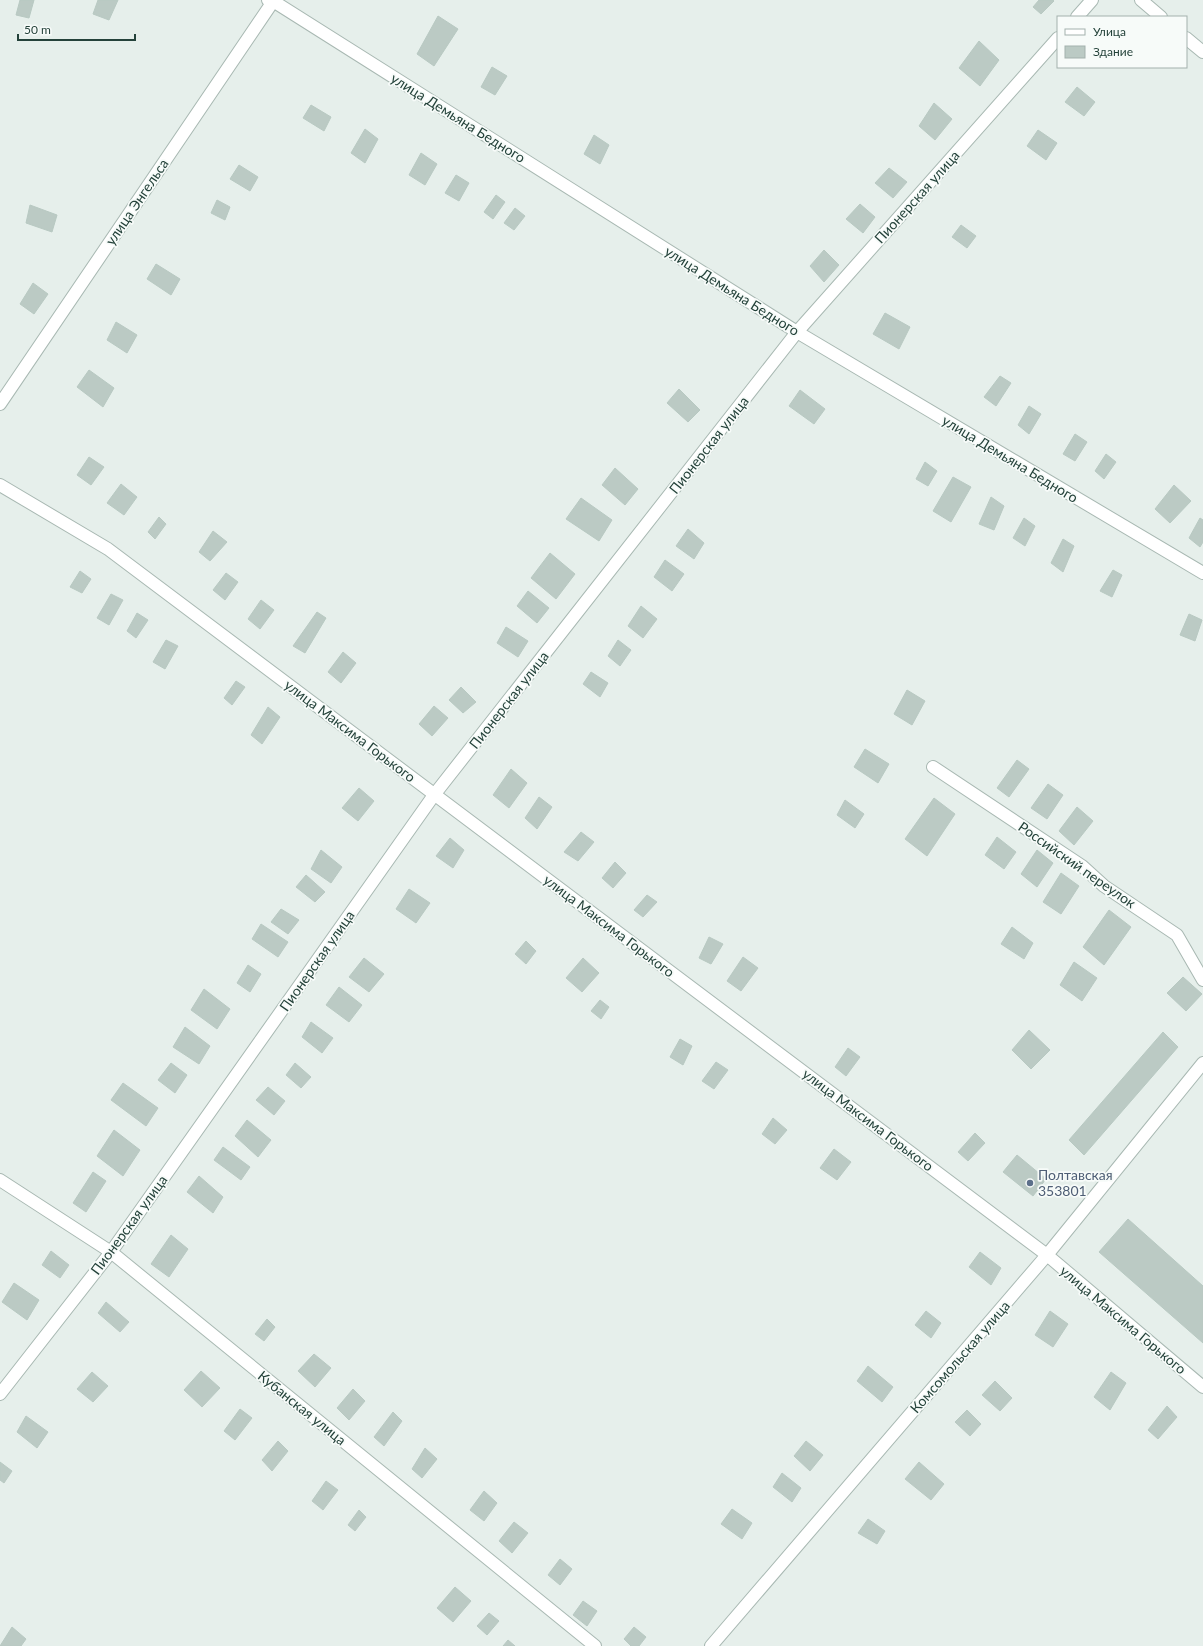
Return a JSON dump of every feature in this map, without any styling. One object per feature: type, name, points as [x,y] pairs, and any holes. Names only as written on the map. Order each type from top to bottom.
[{"type":"street","name":"улица Демьяна Бедного","points":[[272,0],[797,332],[1203,573]]},
{"type":"street","name":"улица Энгельса","points":[[0,404],[272,0]]},
{"type":"street","points":[[1078,16],[1092,0]]},
{"type":"street","points":[[1141,0],[1161,16]]},
{"type":"street","name":"Пионерская улица","points":[[0,1394],[111,1252],[434,795],[797,332],[1057,39]]},
{"type":"street","points":[[1187,39],[1203,52]]},
{"type":"street","name":"улица Максима Горького","points":[[0,484],[108,549],[1047,1255],[1203,1387]]},
{"type":"street","name":"Российский переулок","points":[[933,767],[1082,866],[1104,886],[1177,935],[1203,980]]},
{"type":"street","name":"Комсомольская улица","points":[[711,1646],[1047,1255],[1203,1063]]},
{"type":"street","name":"Кубанская улица","points":[[0,1180],[111,1252],[595,1646]]},
{"type":"building","points":[[20,0],[34,0],[29,18],[16,15]]},
{"type":"building","points":[[98,0],[118,0],[109,20],[93,14]]},
{"type":"building","points":[[1039,0],[1054,1],[1041,14],[1033,7]]},
{"type":"building","points":[[438,16],[458,29],[434,66],[417,54]]},
{"type":"building","points":[[979,41],[999,60],[980,86],[959,68]]},
{"type":"building","points":[[492,67],[507,76],[495,95],[481,87]]},
{"type":"building","points":[[1077,87],[1095,102],[1084,116],[1065,102]]},
{"type":"building","points":[[934,103],[952,119],[935,140],[919,126]]},
{"type":"building","points":[[311,105],[331,117],[324,131],[303,118]]},
{"type":"building","points":[[365,129],[378,139],[365,163],[351,153]]},
{"type":"building","points":[[1038,130],[1057,143],[1046,160],[1027,146]]},
{"type":"building","points":[[594,135],[609,145],[600,164],[584,154]]},
{"type":"building","points":[[421,153],[437,164],[425,185],[409,175]]},
{"type":"building","points":[[239,165],[258,177],[250,191],[230,179]]},
{"type":"building","points":[[889,168],[907,182],[893,198],[875,183]]},
{"type":"building","points":[[456,175],[469,183],[459,201],[445,193]]},
{"type":"building","points":[[496,195],[505,202],[493,219],[484,212]]},
{"type":"building","points":[[217,200],[230,207],[225,220],[211,213]]},
{"type":"building","points":[[860,204],[875,217],[863,233],[846,219]]},
{"type":"building","points":[[30,205],[57,215],[52,232],[26,223]]},
{"type":"building","points":[[515,208],[525,216],[514,230],[504,223]]},
{"type":"building","points":[[961,225],[976,236],[967,248],[952,237]]},
{"type":"building","points":[[824,250],[839,265],[824,282],[810,266]]},
{"type":"building","points":[[156,264],[180,279],[171,295],[147,279]]},
{"type":"building","points":[[33,283],[48,294],[34,314],[20,304]]},
{"type":"building","points":[[885,313],[910,327],[899,349],[873,334]]},
{"type":"building","points":[[116,322],[137,335],[127,353],[107,340]]},
{"type":"building","points":[[89,370],[114,388],[103,407],[77,387]]},
{"type":"building","points":[[1000,376],[1011,383],[996,406],[984,397]]},
{"type":"building","points":[[679,389],[700,410],[688,422],[667,403]]},
{"type":"building","points":[[800,390],[825,409],[814,424],[789,406]]},
{"type":"building","points":[[1029,406],[1041,414],[1029,434],[1018,425]]},
{"type":"building","points":[[1075,434],[1087,442],[1075,461],[1063,454]]},
{"type":"building","points":[[1106,454],[1116,462],[1104,479],[1095,471]]},
{"type":"building","points":[[89,457],[104,467],[91,485],[77,475]]},
{"type":"building","points":[[925,462],[937,471],[928,486],[916,479]]},
{"type":"building","points":[[615,468],[638,489],[625,505],[602,485]]},
{"type":"building","points":[[953,477],[971,487],[951,522],[933,511]]},
{"type":"building","points":[[121,484],[137,497],[124,515],[107,503]]},
{"type":"building","points":[[1174,485],[1191,501],[1170,523],[1155,509]]},
{"type":"building","points":[[991,497],[1004,506],[994,530],[979,524]]},
{"type":"building","points":[[581,498],[612,520],[599,541],[566,519]]},
{"type":"building","points":[[159,517],[166,524],[155,539],[148,532]]},
{"type":"building","points":[[1024,518],[1035,526],[1025,546],[1013,538]]},
{"type":"building","points":[[1200,518],[1203,520],[1203,542],[1200,547],[1189,538]]},
{"type":"building","points":[[688,529],[704,543],[694,559],[676,546]]},
{"type":"building","points":[[213,531],[227,542],[210,561],[199,552]]},
{"type":"building","points":[[1063,539],[1074,546],[1063,572],[1051,563]]},
{"type":"building","points":[[550,553],[575,574],[556,599],[531,578]]},
{"type":"building","points":[[665,560],[684,574],[672,591],[654,577]]},
{"type":"building","points":[[1113,570],[1122,575],[1112,597],[1100,591]]},
{"type":"building","points":[[80,571],[91,579],[82,593],[70,587]]},
{"type":"building","points":[[226,573],[238,582],[225,600],[213,590]]},
{"type":"building","points":[[528,591],[549,608],[537,623],[517,606]]},
{"type":"building","points":[[111,594],[123,600],[109,625],[97,618]]},
{"type":"building","points":[[261,600],[274,610],[260,629],[248,619]]},
{"type":"building","points":[[641,606],[657,619],[643,638],[628,626]]},
{"type":"building","points":[[317,612],[326,618],[305,653],[293,646]]},
{"type":"building","points":[[137,613],[148,620],[136,638],[127,631]]},
{"type":"building","points":[[1189,614],[1202,620],[1195,641],[1180,635]]},
{"type":"building","points":[[506,627],[528,641],[518,657],[497,643]]},
{"type":"building","points":[[166,640],[178,646],[165,669],[153,662]]},
{"type":"building","points":[[618,640],[631,650],[620,666],[608,656]]},
{"type":"building","points":[[343,652],[356,663],[341,683],[328,672]]},
{"type":"building","points":[[591,672],[608,683],[600,697],[583,684]]},
{"type":"building","points":[[236,681],[245,687],[232,705],[224,698]]},
{"type":"building","points":[[461,687],[476,702],[463,713],[449,700]]},
{"type":"building","points":[[907,690],[925,701],[912,725],[894,714]]},
{"type":"building","points":[[434,706],[448,718],[432,736],[419,724]]},
{"type":"building","points":[[268,707],[280,717],[262,744],[251,735]]},
{"type":"building","points":[[865,749],[889,764],[878,783],[854,767]]},
{"type":"building","points":[[1017,760],[1029,769],[1009,797],[997,788]]},
{"type":"building","points":[[511,769],[527,783],[509,808],[493,795]]},
{"type":"building","points":[[1048,784],[1063,795],[1047,819],[1031,808]]},
{"type":"building","points":[[359,788],[374,801],[358,821],[342,808]]},
{"type":"building","points":[[539,797],[552,807],[537,829],[525,818]]},
{"type":"building","points":[[934,798],[955,814],[927,856],[905,839]]},
{"type":"building","points":[[845,800],[864,814],[855,828],[837,815]]},
{"type":"building","points":[[1077,807],[1093,821],[1074,845],[1059,831]]},
{"type":"building","points":[[581,832],[594,842],[578,861],[564,852]]},
{"type":"building","points":[[997,837],[1016,852],[1004,869],[985,855]]},
{"type":"building","points":[[450,838],[464,850],[453,868],[436,856]]},
{"type":"building","points":[[321,850],[342,867],[331,883],[311,869]]},
{"type":"building","points":[[1037,850],[1053,863],[1037,887],[1021,874]]},
{"type":"building","points":[[615,862],[626,873],[613,888],[602,878]]},
{"type":"building","points":[[1061,873],[1079,886],[1061,914],[1043,902]]},
{"type":"building","points":[[306,875],[325,892],[315,902],[296,887]]},
{"type":"building","points":[[409,889],[430,903],[416,923],[396,909]]},
{"type":"building","points":[[647,895],[657,902],[643,917],[634,910]]},
{"type":"building","points":[[281,909],[299,920],[288,934],[271,922]]},
{"type":"building","points":[[1109,910],[1131,927],[1104,965],[1083,947]]},
{"type":"building","points":[[261,924],[288,942],[278,957],[252,939]]},
{"type":"building","points":[[1012,927],[1033,943],[1024,959],[1001,944]]},
{"type":"building","points":[[709,937],[723,944],[711,964],[699,958]]},
{"type":"building","points":[[526,941],[536,951],[526,964],[515,954]]},
{"type":"building","points":[[743,957],[758,968],[741,991],[727,981]]},
{"type":"building","points":[[364,958],[384,974],[369,992],[349,977]]},
{"type":"building","points":[[583,958],[599,973],[582,992],[566,978]]},
{"type":"building","points":[[1074,962],[1097,978],[1082,1001],[1060,985]]},
{"type":"building","points":[[248,965],[261,974],[250,992],[237,983]]},
{"type":"building","points":[[1183,977],[1202,994],[1186,1011],[1167,993]]},
{"type":"building","points":[[339,987],[362,1005],[349,1022],[326,1005]]},
{"type":"building","points":[[204,989],[230,1009],[217,1029],[191,1010]]},
{"type":"building","points":[[600,1000],[609,1007],[601,1019],[591,1011]]},
{"type":"building","points":[[311,1022],[333,1038],[322,1053],[302,1037]]},
{"type":"building","points":[[185,1027],[210,1046],[199,1064],[173,1047]]},
{"type":"building","points":[[1029,1030],[1050,1050],[1031,1069],[1012,1050]]},
{"type":"building","points":[[1163,1032],[1178,1047],[1084,1155],[1069,1140]]},
{"type":"building","points":[[680,1039],[692,1046],[683,1065],[670,1057]]},
{"type":"building","points":[[848,1048],[860,1057],[846,1076],[835,1067]]},
{"type":"building","points":[[716,1062],[728,1070],[714,1089],[702,1081]]},
{"type":"building","points":[[171,1063],[187,1075],[175,1093],[158,1080]]},
{"type":"building","points":[[295,1063],[311,1077],[301,1088],[286,1075]]},
{"type":"building","points":[[123,1083],[158,1108],[146,1126],[111,1100]]},
{"type":"building","points":[[268,1087],[285,1101],[274,1115],[256,1100]]},
{"type":"building","points":[[773,1118],[787,1130],[775,1144],[762,1134]]},
{"type":"building","points":[[247,1120],[271,1140],[258,1157],[235,1136]]},
{"type":"building","points":[[114,1130],[140,1150],[123,1176],[97,1156]]},
{"type":"building","points":[[975,1133],[985,1143],[968,1161],[958,1152]]},
{"type":"building","points":[[223,1147],[250,1167],[241,1180],[214,1160]]},
{"type":"building","points":[[834,1149],[851,1162],[837,1180],[820,1168]]},
{"type":"building","points":[[1017,1155],[1046,1179],[1033,1196],[1003,1172]]},
{"type":"building","points":[[93,1172],[106,1181],[86,1212],[73,1203]]},
{"type":"building","points":[[199,1176],[223,1197],[213,1213],[187,1192]]},
{"type":"building","points":[[1128,1219],[1203,1286],[1203,1343],[1099,1252]]},
{"type":"building","points":[[171,1235],[188,1249],[169,1277],[151,1264]]},
{"type":"building","points":[[51,1251],[69,1265],[60,1278],[42,1265]]},
{"type":"building","points":[[980,1252],[1001,1268],[991,1285],[969,1267]]},
{"type":"building","points":[[14,1283],[39,1300],[27,1320],[2,1302]]},
{"type":"building","points":[[106,1302],[129,1322],[120,1332],[98,1313]]},
{"type":"building","points":[[926,1311],[941,1323],[931,1338],[915,1325]]},
{"type":"building","points":[[1050,1311],[1068,1324],[1053,1347],[1035,1335]]},
{"type":"building","points":[[267,1319],[275,1327],[264,1341],[255,1334]]},
{"type":"building","points":[[314,1354],[331,1368],[315,1387],[298,1371]]},
{"type":"building","points":[[868,1366],[893,1387],[882,1402],[857,1381]]},
{"type":"building","points":[[201,1371],[220,1388],[202,1407],[184,1390]]},
{"type":"building","points":[[92,1372],[108,1386],[93,1402],[77,1389]]},
{"type":"building","points":[[1111,1372],[1126,1383],[1110,1410],[1094,1397]]},
{"type":"building","points":[[995,1381],[1012,1398],[1000,1411],[982,1395]]},
{"type":"building","points":[[353,1389],[365,1401],[349,1420],[337,1408]]},
{"type":"building","points":[[1167,1406],[1177,1417],[1158,1439],[1148,1430]]},
{"type":"building","points":[[240,1409],[252,1418],[235,1440],[224,1431]]},
{"type":"building","points":[[967,1410],[981,1424],[970,1436],[955,1422]]},
{"type":"building","points":[[393,1412],[402,1421],[384,1446],[374,1437]]},
{"type":"building","points":[[26,1416],[48,1432],[37,1448],[17,1432]]},
{"type":"building","points":[[278,1441],[288,1451],[272,1471],[262,1460]]},
{"type":"building","points":[[806,1441],[823,1455],[810,1471],[794,1456]]},
{"type":"building","points":[[425,1448],[437,1459],[422,1478],[412,1469]]},
{"type":"building","points":[[0,1462],[12,1471],[4,1483],[0,1480]]},
{"type":"building","points":[[919,1462],[944,1484],[931,1500],[905,1479]]},
{"type":"building","points":[[782,1473],[801,1488],[792,1502],[773,1487]]},
{"type":"building","points":[[326,1481],[338,1490],[323,1510],[312,1501]]},
{"type":"building","points":[[484,1491],[497,1503],[484,1521],[470,1510]]},
{"type":"building","points":[[732,1509],[752,1523],[742,1539],[721,1524]]},
{"type":"building","points":[[359,1510],[366,1517],[355,1531],[348,1525]]},
{"type":"building","points":[[868,1519],[885,1531],[877,1544],[858,1533]]},
{"type":"building","points":[[514,1522],[528,1533],[512,1553],[499,1541]]},
{"type":"building","points":[[560,1559],[572,1569],[560,1585],[548,1575]]},
{"type":"building","points":[[455,1587],[471,1601],[453,1622],[437,1608]]},
{"type":"building","points":[[583,1601],[597,1611],[587,1626],[573,1615]]},
{"type":"building","points":[[489,1613],[499,1621],[487,1635],[477,1626]]},
{"type":"building","points":[[12,1627],[26,1639],[21,1646],[0,1646]]},
{"type":"building","points":[[634,1627],[646,1637],[639,1646],[631,1646],[624,1639]]},
{"type":"building","points":[[508,1640],[515,1646],[503,1646]]},
{"type":"place","name":"Полтавская 353801","points":[[1030,1183]]}]
